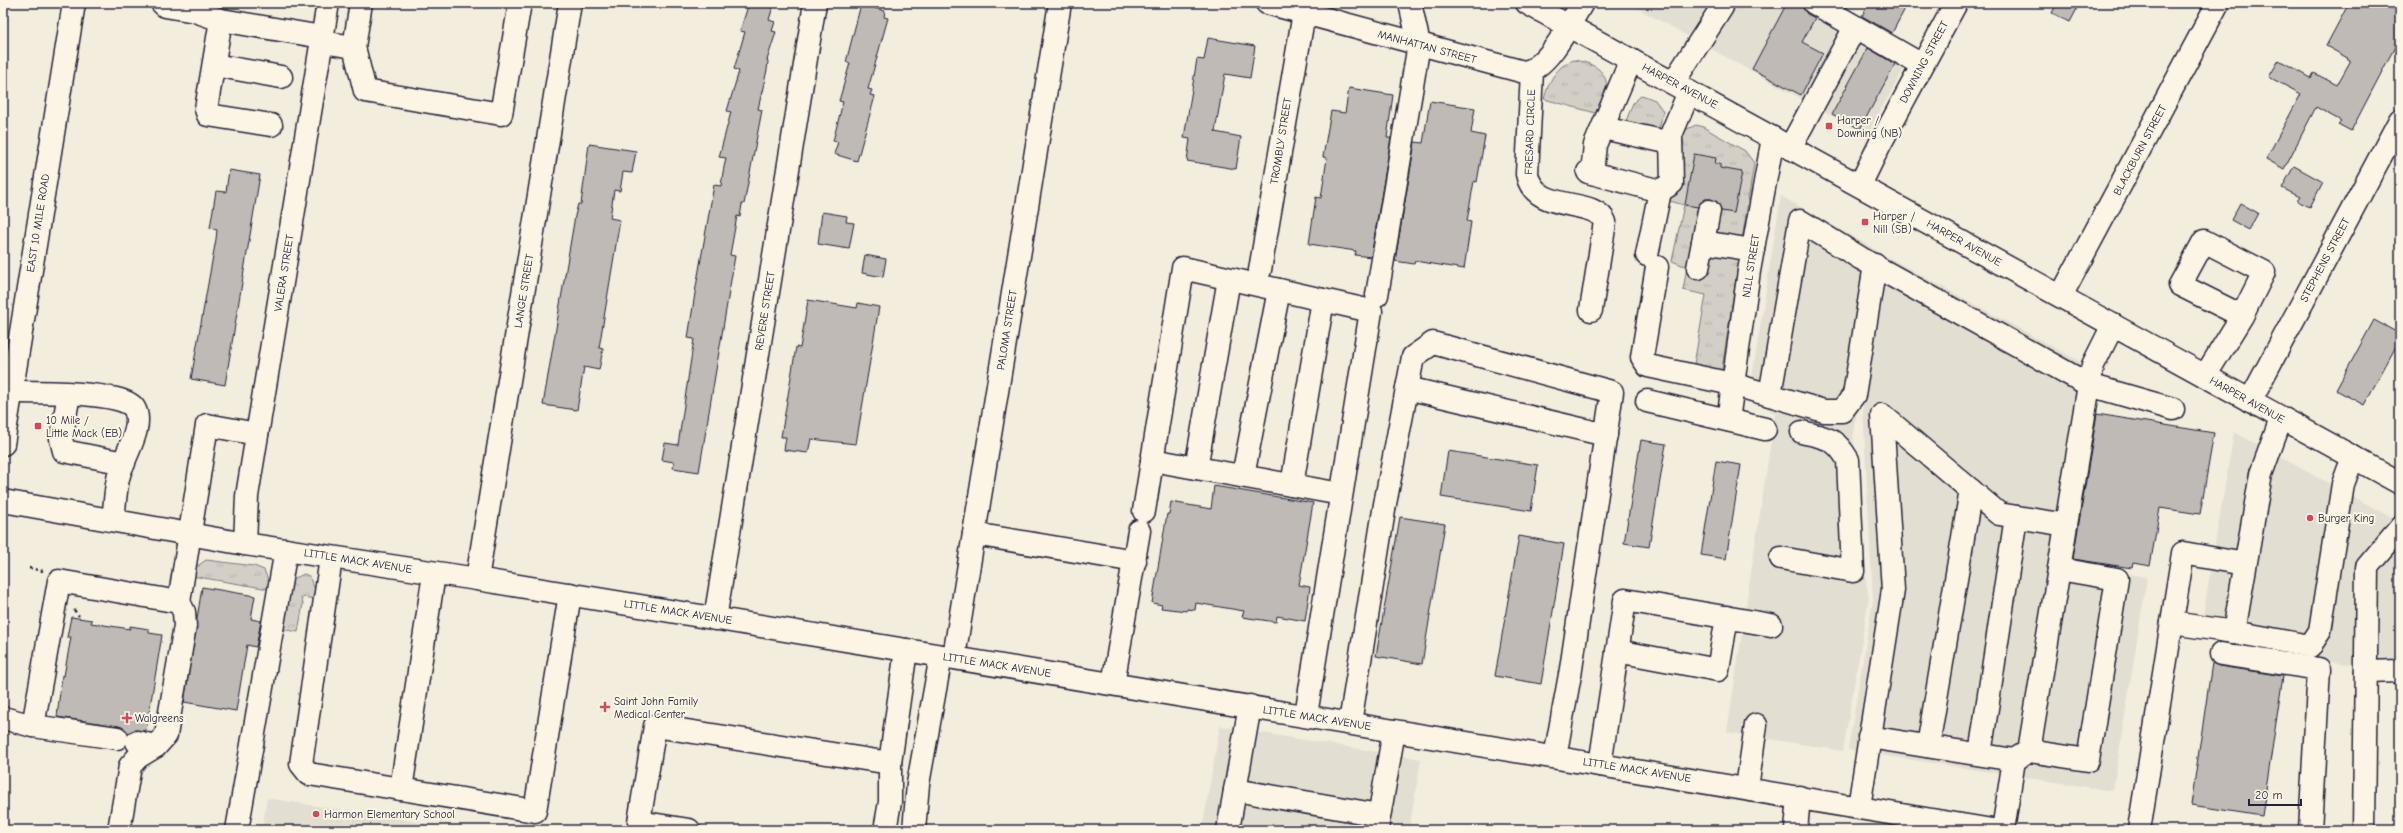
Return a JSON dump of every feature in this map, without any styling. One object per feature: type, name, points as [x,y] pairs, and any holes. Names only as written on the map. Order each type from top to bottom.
[{"type":"street","name":"EAST 10 MILE ROAD","points":[[4,436],[9,382],[74,3]]},
{"type":"street","points":[[162,3],[165,6],[196,7],[221,20],[354,47]]},
{"type":"street","name":"VALERA STREET","points":[[245,544],[247,496],[328,3]]},
{"type":"street","points":[[361,3],[354,47],[365,90],[501,114],[520,3]]},
{"type":"street","name":"LANGE STREET","points":[[477,579],[570,3]]},
{"type":"street","name":"REVERE STREET","points":[[715,618],[815,3]]},
{"type":"street","name":"PALOMA STREET","points":[[914,830],[918,784],[948,656],[974,534],[1060,3]]},
{"type":"street","name":"MANHATTAN STREET","points":[[1267,3],[1514,70],[1532,71]]},
{"type":"street","points":[[1306,715],[1341,494],[1419,44],[1410,3]]},
{"type":"street","name":"HARPER AVENUE","points":[[1527,3],[1860,185],[2281,419],[2400,483]]},
{"type":"street","points":[[1532,71],[1547,56],[1569,26],[1582,3]]},
{"type":"street","points":[[1814,3],[1922,65]]},
{"type":"street","name":"DOWNING STREET","points":[[1860,185],[1956,3]]},
{"type":"street","name":"BLACKBURN STREET","points":[[2061,296],[2218,3]]},
{"type":"street","points":[[1631,60],[1595,145],[1590,173],[1660,191],[1672,183],[1671,136],[1681,87],[1722,7]]},
{"type":"street","name":"TROMBLY STREET","points":[[1260,270],[1304,13]]},
{"type":"street","points":[[221,20],[206,109],[208,114],[271,125]]},
{"type":"street","name":"NILL STREET","points":[[1728,420],[1753,250],[1782,143],[1855,27]]},
{"type":"street","points":[[214,65],[281,77]]},
{"type":"street","name":"FRESARD CIRCLE","points":[[1532,71],[1527,174],[1529,185],[1539,195],[1598,213],[1605,222],[1591,310]]},
{"type":"street","name":"STEPHENS STREET","points":[[2250,401],[2400,120]]},
{"type":"street","points":[[1603,128],[1671,143]]},
{"type":"street","points":[[1660,191],[1642,357],[1648,366],[1732,389],[1770,395],[1840,446],[1848,460],[1853,571],[1782,558]]},
{"type":"street","points":[[1698,268],[1709,211]]},
{"type":"street","points":[[1770,395],[1800,221],[1875,265],[2089,385],[2173,409]]},
{"type":"street","points":[[1703,242],[1753,250]]},
{"type":"street","points":[[1804,420],[1824,411],[1842,411],[1854,395],[1875,265]]},
{"type":"street","points":[[1113,684],[1152,460],[1183,268],[1323,300],[1374,303]]},
{"type":"street","points":[[1196,468],[1229,279]]},
{"type":"street","points":[[1243,476],[1279,290]]},
{"type":"street","points":[[1292,485],[1323,300]]},
{"type":"street","points":[[2205,376],[2242,316]]},
{"type":"street","points":[[2003,830],[2021,755],[2059,569],[2093,365],[2113,325]]},
{"type":"street","points":[[1350,723],[1385,504],[1413,357],[1433,343],[1612,392],[1571,669],[1555,757]]},
{"type":"street","points":[[9,382],[69,394],[97,395],[129,403],[135,408],[136,420],[133,443],[119,474],[113,520]]},
{"type":"street","points":[[1408,388],[1606,434]]},
{"type":"street","points":[[69,394],[61,439],[64,451],[124,463]]},
{"type":"street","points":[[1647,401],[1765,428]]},
{"type":"street","points":[[1858,807],[1893,590],[1882,415],[1999,514],[2066,525]]},
{"type":"street","points":[[2234,632],[2261,474],[2281,419]]},
{"type":"street","points":[[3,718],[33,726],[137,742],[166,735],[185,626],[184,612],[179,602],[207,425],[257,434]]},
{"type":"street","points":[[2172,623],[2234,632],[2310,646],[2320,630],[2343,484],[2353,457]]},
{"type":"street","points":[[1152,460],[1341,494]]},
{"type":"street","points":[[1928,746],[1971,490]]},
{"type":"street","name":"LITTLE MACK AVENUE","points":[[3,501],[245,544],[570,594],[1600,765],[1747,788],[1858,807],[1954,826],[1992,830]]},
{"type":"street","points":[[1980,754],[2016,517]]},
{"type":"street","points":[[2364,830],[2368,567],[2400,528]]},
{"type":"street","points":[[974,534],[1135,561]]},
{"type":"street","points":[[237,830],[286,550]]},
{"type":"street","points":[[2139,830],[2184,553],[2245,564]]},
{"type":"street","points":[[331,558],[301,764],[309,774],[536,811],[570,594]]},
{"type":"street","points":[[1869,737],[1980,754],[2021,755],[2088,760],[2116,579],[2059,569]]},
{"type":"street","points":[[401,789],[434,574]]},
{"type":"street","points":[[33,726],[59,581],[179,602]]},
{"type":"street","points":[[1600,765],[1625,600],[1771,625]]},
{"type":"street","points":[[1617,652],[1718,670],[1727,617]]},
{"type":"street","points":[[885,830],[890,802],[890,763],[906,650]]},
{"type":"street","points":[[2221,654],[2319,668],[2310,830]]},
{"type":"street","points":[[2366,672],[2400,671]]},
{"type":"street","points":[[1228,830],[1250,706]]},
{"type":"street","points":[[1747,788],[1756,725]]},
{"type":"street","points":[[689,830],[639,822],[655,726],[890,763]]},
{"type":"street","points":[[1235,790],[1378,823],[1394,731]]},
{"type":"street","points":[[119,830],[130,766],[138,757],[137,742]]},
{"type":"street","points":[[1796,830],[1799,798]]},
{"type":"path","points":[[29,568],[46,572]]},
{"type":"shaded area","points":[[1628,3],[1822,3],[1913,52],[1867,135]]},
{"type":"shaded area","points":[[1781,196],[1883,254],[1853,434],[1864,572],[1869,598],[1843,751],[1727,732],[1775,414],[1749,396]]},
{"type":"shaded area","points":[[1884,255],[2103,374],[2095,397],[2068,564],[2147,577],[2113,791],[1848,750],[1873,600],[1862,390]]},
{"type":"shaded area","points":[[2234,432],[2400,522],[2400,673],[2199,639]]},
{"type":"shaded area","points":[[1220,726],[1421,759],[1409,830],[1202,830]]},
{"type":"shaded area","name":"Harmon Elementary School","points":[[267,798],[467,830],[262,830]]},
{"type":"green space","points":[[1574,60],[1595,67],[1604,75],[1607,88],[1606,97],[1604,106],[1599,114],[1544,99],[1548,86],[1554,75],[1562,66]]},
{"type":"green space","points":[[1642,95],[1655,100],[1663,111],[1659,130],[1626,121],[1633,103]]},
{"type":"green space","points":[[1696,125],[1703,127],[1745,151],[1754,163],[1721,375],[1693,370],[1706,295],[1683,290],[1687,267],[1672,261],[1684,205],[1670,201],[1668,198],[1680,187],[1683,167],[1680,141],[1685,130]]},
{"type":"green space","points":[[206,560],[254,566],[264,570],[269,582],[269,589],[192,576],[196,567]]},
{"type":"green space","points":[[304,574],[309,576],[316,592],[316,599],[301,597],[303,604],[298,632],[281,629],[291,580]]},
{"type":"building","points":[[749,3],[774,3],[769,20],[775,22],[772,31],[776,32],[767,60],[767,70],[758,109],[762,110],[744,204],[742,204],[740,217],[737,216],[730,255],[735,256],[699,472],[673,468],[674,462],[662,460],[665,443],[678,445],[694,339],[688,338],[696,287],[714,185],[721,186],[726,158],[719,157],[731,112],[727,111],[739,71],[734,69],[745,32],[740,31]]},
{"type":"building","points":[[1787,3],[1796,3],[1802,6],[1807,14],[1815,18],[1802,42],[1823,53],[1801,95],[1752,69]]},
{"type":"building","points":[[1869,3],[1908,3],[1892,33],[1862,16]]},
{"type":"building","points":[[2057,3],[2080,3],[2070,22],[2052,13]]},
{"type":"building","points":[[2349,3],[2400,3],[2400,37],[2351,131],[2338,124],[2341,121],[2316,107],[2284,169],[2266,159],[2301,94],[2269,77],[2279,60],[2311,78],[2314,73],[2337,85],[2351,60],[2326,46]]},
{"type":"building","points":[[861,4],[885,11],[884,17],[888,18],[868,89],[872,90],[870,95],[875,96],[857,161],[834,154],[838,142],[833,141],[843,102],[839,101],[850,63],[846,62]]},
{"type":"building","points":[[1208,38],[1255,46],[1250,78],[1225,74],[1215,132],[1241,137],[1236,169],[1187,161],[1190,139],[1184,138],[1197,59],[1204,60]]},
{"type":"building","points":[[1868,48],[1895,64],[1860,129],[1832,114]]},
{"type":"building","points":[[1349,88],[1393,95],[1387,138],[1391,138],[1371,257],[1355,255],[1356,251],[1309,244],[1316,197],[1321,198],[1327,158],[1323,157],[1331,111],[1345,113]]},
{"type":"building","points":[[1430,101],[1475,108],[1471,133],[1485,136],[1477,182],[1474,181],[1467,221],[1471,222],[1464,269],[1415,261],[1414,264],[1395,261],[1415,142],[1423,143]]},
{"type":"building","points":[[589,144],[636,151],[632,173],[623,172],[620,191],[614,190],[610,218],[620,220],[599,348],[603,349],[599,370],[584,367],[577,410],[543,405],[575,216],[578,204],[581,204]]},
{"type":"building","points":[[1694,154],[1716,158],[1715,164],[1720,164],[1720,168],[1742,172],[1734,213],[1721,211],[1717,202],[1711,199],[1705,199],[1698,207],[1685,205]]},
{"type":"building","points":[[2294,166],[2323,182],[2310,207],[2297,201],[2300,197],[2282,188]]},
{"type":"building","points":[[229,170],[260,175],[225,385],[191,379],[216,239],[217,230],[210,228],[216,191],[226,192]]},
{"type":"building","points":[[2240,203],[2258,213],[2249,230],[2231,220]]},
{"type":"building","points":[[822,212],[847,216],[846,222],[854,223],[849,249],[818,244]]},
{"type":"building","points":[[865,255],[886,259],[883,277],[862,273]]},
{"type":"building","points":[[808,300],[857,308],[858,303],[879,307],[856,444],[811,439],[808,453],[784,450],[786,437],[781,437],[796,347],[800,348]]},
{"type":"building","points":[[2374,320],[2400,334],[2400,339],[2364,405],[2336,390]]},
{"type":"building","points":[[2097,414],[2214,433],[2200,514],[2160,508],[2150,566],[2133,563],[2132,568],[2073,559]]},
{"type":"building","points":[[1641,440],[1666,444],[1649,547],[1624,543]]},
{"type":"building","points":[[1448,451],[1538,465],[1531,511],[1441,497]]},
{"type":"building","points":[[1716,461],[1741,465],[1726,559],[1701,555]]},
{"type":"building","points":[[1214,486],[1313,503],[1299,585],[1310,587],[1305,621],[1277,616],[1276,622],[1242,617],[1244,611],[1196,603],[1195,610],[1187,609],[1187,611],[1161,608],[1162,605],[1152,603],[1167,514],[1169,514],[1171,502],[1211,509]]},
{"type":"building","points":[[1400,517],[1445,524],[1422,664],[1376,656]]},
{"type":"building","points":[[1519,536],[1564,544],[1541,684],[1495,676]]},
{"type":"building","points":[[202,587],[255,596],[251,619],[261,621],[256,647],[247,645],[236,711],[184,702]]},
{"type":"building","name":"Walgreens","points":[[71,617],[92,620],[91,623],[130,629],[130,626],[149,629],[149,633],[162,635],[146,731],[134,730],[128,733],[119,726],[57,717],[62,675],[64,676],[71,637],[67,637]]},
{"type":"building","points":[[2212,663],[2219,666],[2283,676],[2262,816],[2191,805]]},
{"type":"place","name":"Harper / Downing (NB)","points":[[1829,126]]},
{"type":"place","name":"Harper / Nill (SB)","points":[[1865,222]]},
{"type":"place","name":"10 Mile / Little Mack (EB)","points":[[38,426]]},
{"type":"place","name":"Burger King","points":[[2310,518]]},
{"type":"place","name":"Saint John Family Medical Center","points":[[605,707]]},
{"type":"place","name":"Walgreens","points":[[127,718]]},
{"type":"place","name":"Harmon Elementary School","points":[[316,814]]}]
